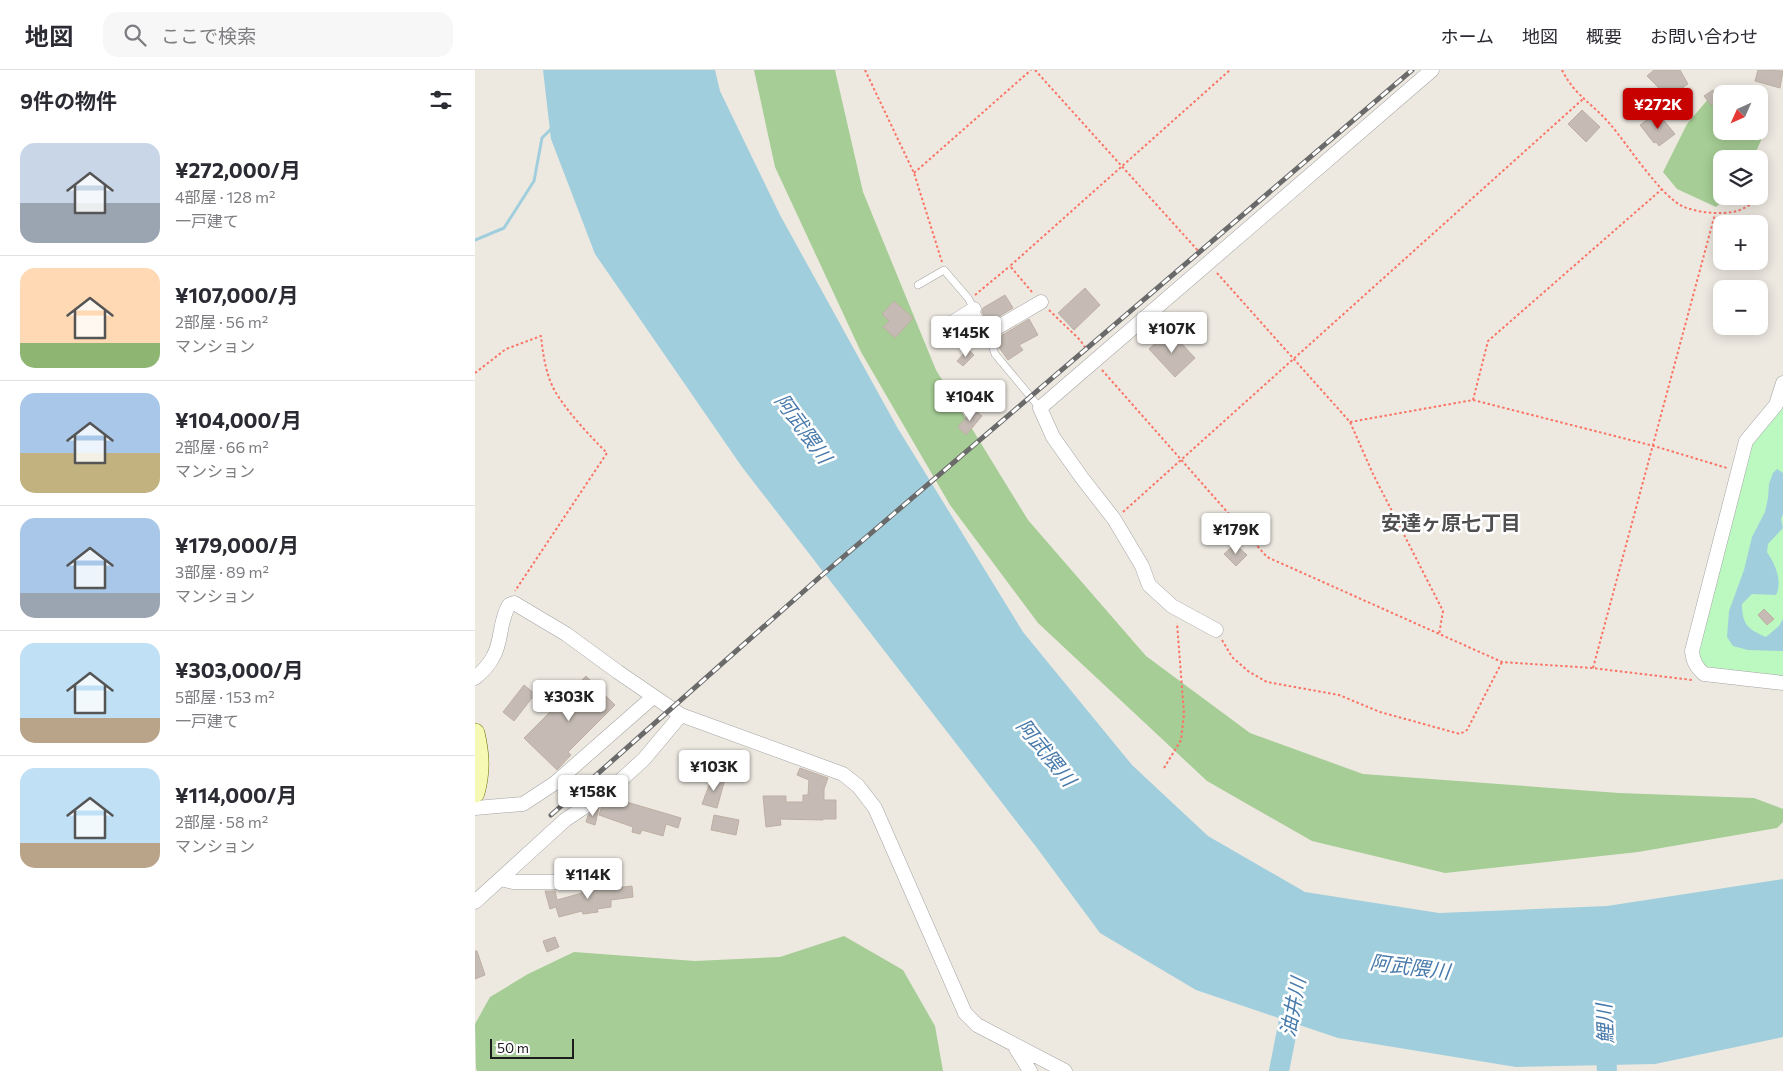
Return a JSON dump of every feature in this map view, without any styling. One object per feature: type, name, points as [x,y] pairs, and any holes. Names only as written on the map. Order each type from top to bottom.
[{"type":"street","points":[[1216,630],[1176,608],[1149,585],[1142,566],[1114,519],[1053,437],[1040,408],[1432,70]]},
{"type":"street","points":[[988,333],[1041,302]]},
{"type":"street","points":[[939,331],[972,305]]},
{"type":"street","points":[[1783,383],[1776,405],[1746,441],[1693,651],[1693,659],[1698,669],[1704,674],[1783,683]]},
{"type":"street","points":[[475,678],[495,656],[504,612],[509,605],[514,603],[566,634],[681,715],[843,774],[858,786],[875,808],[965,1013],[977,1025],[1065,1071]]},
{"type":"street","points":[[475,808],[523,804],[555,783],[653,697]]},
{"type":"street","points":[[475,902],[565,820],[610,790],[643,759],[681,715]]},
{"type":"street","points":[[475,733],[480,755],[479,778],[475,793]]},
{"type":"street","points":[[501,879],[513,882],[568,882]]},
{"type":"street","points":[[1013,1044],[1030,1071]]},
{"type":"lane","points":[[918,285],[944,270],[972,305],[988,333],[995,354],[1040,408]]},
{"type":"path","points":[[865,70],[914,173],[944,270]]},
{"type":"path","points":[[914,173],[1031,70]]},
{"type":"path","points":[[1035,70],[1350,422],[1373,474],[1443,611],[1439,635]]},
{"type":"path","points":[[972,305],[1010,266],[1230,70]]},
{"type":"path","points":[[1562,70],[1583,99],[1607,121],[1662,189],[1683,207],[1715,214],[1739,210],[1748,205]]},
{"type":"path","points":[[1114,519],[1295,359],[1583,99]]},
{"type":"path","points":[[1473,400],[1488,341],[1662,189]]},
{"type":"path","points":[[1592,668],[1715,214]]},
{"type":"path","points":[[1010,266],[1041,302],[1080,340],[1095,362],[1267,557],[1502,662],[1592,668],[1695,681],[1704,674]]},
{"type":"path","points":[[475,372],[506,350],[541,336],[544,360],[555,392],[591,438],[607,454],[513,593],[509,605]]},
{"type":"path","points":[[1350,422],[1473,400],[1653,446],[1738,472]]},
{"type":"path","points":[[1164,768],[1181,740],[1184,714],[1176,608]]},
{"type":"path","points":[[1216,630],[1232,657],[1248,671],[1267,682],[1339,695],[1380,712],[1461,734],[1467,730],[1502,662]]},
{"type":"green space","points":[[754,70],[835,70],[863,192],[936,370],[1028,520],[1146,656],[1250,733],[1363,774],[1619,793],[1754,798],[1783,809],[1783,822],[1777,828],[1638,852],[1445,873],[1312,841],[1207,781],[1038,623],[950,505],[861,352],[775,167]]},
{"type":"green space","points":[[1713,93],[1713,140],[1761,140],[1757,150],[1713,150],[1713,205],[1718,205],[1716,207],[1677,189],[1663,172],[1687,124]]},
{"type":"green space","points":[[1783,398],[1783,679],[1709,671],[1697,655],[1749,446]]},
{"type":"green space","points":[[844,936],[903,970],[935,1026],[943,1071],[477,1071],[475,1024],[490,997],[528,974],[574,952],[695,961],[780,957]]},
{"type":"water","name":"阿武隈川","points":[[543,70],[715,70],[720,91],[780,215],[897,427],[1023,632],[1132,765],[1208,836],[1305,892],[1439,913],[1607,906],[1783,879],[1783,1037],[1655,1064],[1516,1067],[1338,1038],[1196,990],[1100,933],[1037,848],[742,467],[595,254],[551,139]]},
{"type":"water","points":[[1777,469],[1783,473],[1783,514],[1781,519],[1783,528],[1768,544],[1767,552],[1777,573],[1778,590],[1776,595],[1752,594],[1742,604],[1742,611],[1745,622],[1750,629],[1766,637],[1779,626],[1783,619],[1783,651],[1748,650],[1733,646],[1727,637],[1729,611],[1744,570],[1752,537],[1765,512],[1769,484],[1773,473]]},
{"type":"building","points":[[1654,70],[1680,70],[1688,84],[1683,87],[1688,94],[1667,107],[1657,91],[1660,89],[1647,76]]},
{"type":"building","points":[[1758,70],[1783,71],[1780,88],[1755,81]]},
{"type":"building","points":[[1713,90],[1713,103],[1711,105],[1704,96]]},
{"type":"building","points":[[1582,110],[1600,127],[1586,142],[1568,124]]},
{"type":"building","points":[[1651,117],[1655,121],[1661,117],[1675,134],[1659,146],[1656,142],[1654,143],[1640,125]]},
{"type":"building","points":[[1085,288],[1100,305],[1074,330],[1058,313]]},
{"type":"building","points":[[1005,295],[1013,308],[988,323],[982,312],[983,308]]},
{"type":"building","points":[[894,301],[913,318],[895,338],[883,327],[889,321],[882,314]]},
{"type":"building","points":[[974,319],[977,325],[965,335],[960,328]]},
{"type":"building","points":[[1029,319],[1038,335],[1019,345],[1023,350],[1008,360],[998,346],[996,339]]},
{"type":"building","points":[[1169,330],[1195,358],[1175,377],[1149,349]]},
{"type":"building","points":[[968,349],[974,355],[963,366],[957,361]]},
{"type":"building","points":[[973,409],[982,416],[966,435],[958,427]]},
{"type":"building","points":[[1235,544],[1247,555],[1236,566],[1224,554]]},
{"type":"building","points":[[1764,609],[1774,619],[1767,625],[1758,615]]},
{"type":"building","points":[[586,676],[615,705],[568,752],[571,755],[557,770],[524,738]]},
{"type":"building","points":[[524,685],[535,694],[514,721],[503,712]]},
{"type":"building","points":[[800,768],[828,778],[824,789],[824,800],[836,800],[836,819],[780,819],[781,825],[766,827],[763,796],[786,796],[786,802],[803,802],[803,795],[808,795],[809,780],[797,775]]},
{"type":"building","points":[[713,775],[725,779],[717,808],[702,804]]},
{"type":"building","points":[[613,798],[681,818],[678,828],[666,824],[663,836],[642,830],[640,834],[632,832],[633,827],[599,815],[602,806]]},
{"type":"building","points":[[599,808],[595,825],[586,822],[588,815]]},
{"type":"building","points":[[714,815],[739,820],[736,835],[711,830]]},
{"type":"building","points":[[632,886],[633,897],[611,900],[611,907],[597,909],[598,912],[583,914],[582,911],[559,917],[556,907],[550,909],[545,891],[555,891],[557,900],[582,893],[582,891]]},
{"type":"building","points":[[555,937],[559,947],[547,952],[543,941]]},
{"type":"building","points":[[475,951],[477,951],[485,975],[475,979]]},
{"type":"waterway","points":[[475,240],[504,228],[534,181],[542,138],[552,128]]},
{"type":"waterway","name":"油井川","points":[[1279,1071],[1294,995]]},
{"type":"waterway","name":"鯉川","points":[[1605,1038],[1607,1071]]},
{"type":"railway","points":[[551,815],[821,576],[1412,70]]},
{"type":"district","name":"安達ヶ原七丁目","points":[[1451,522]]}]
